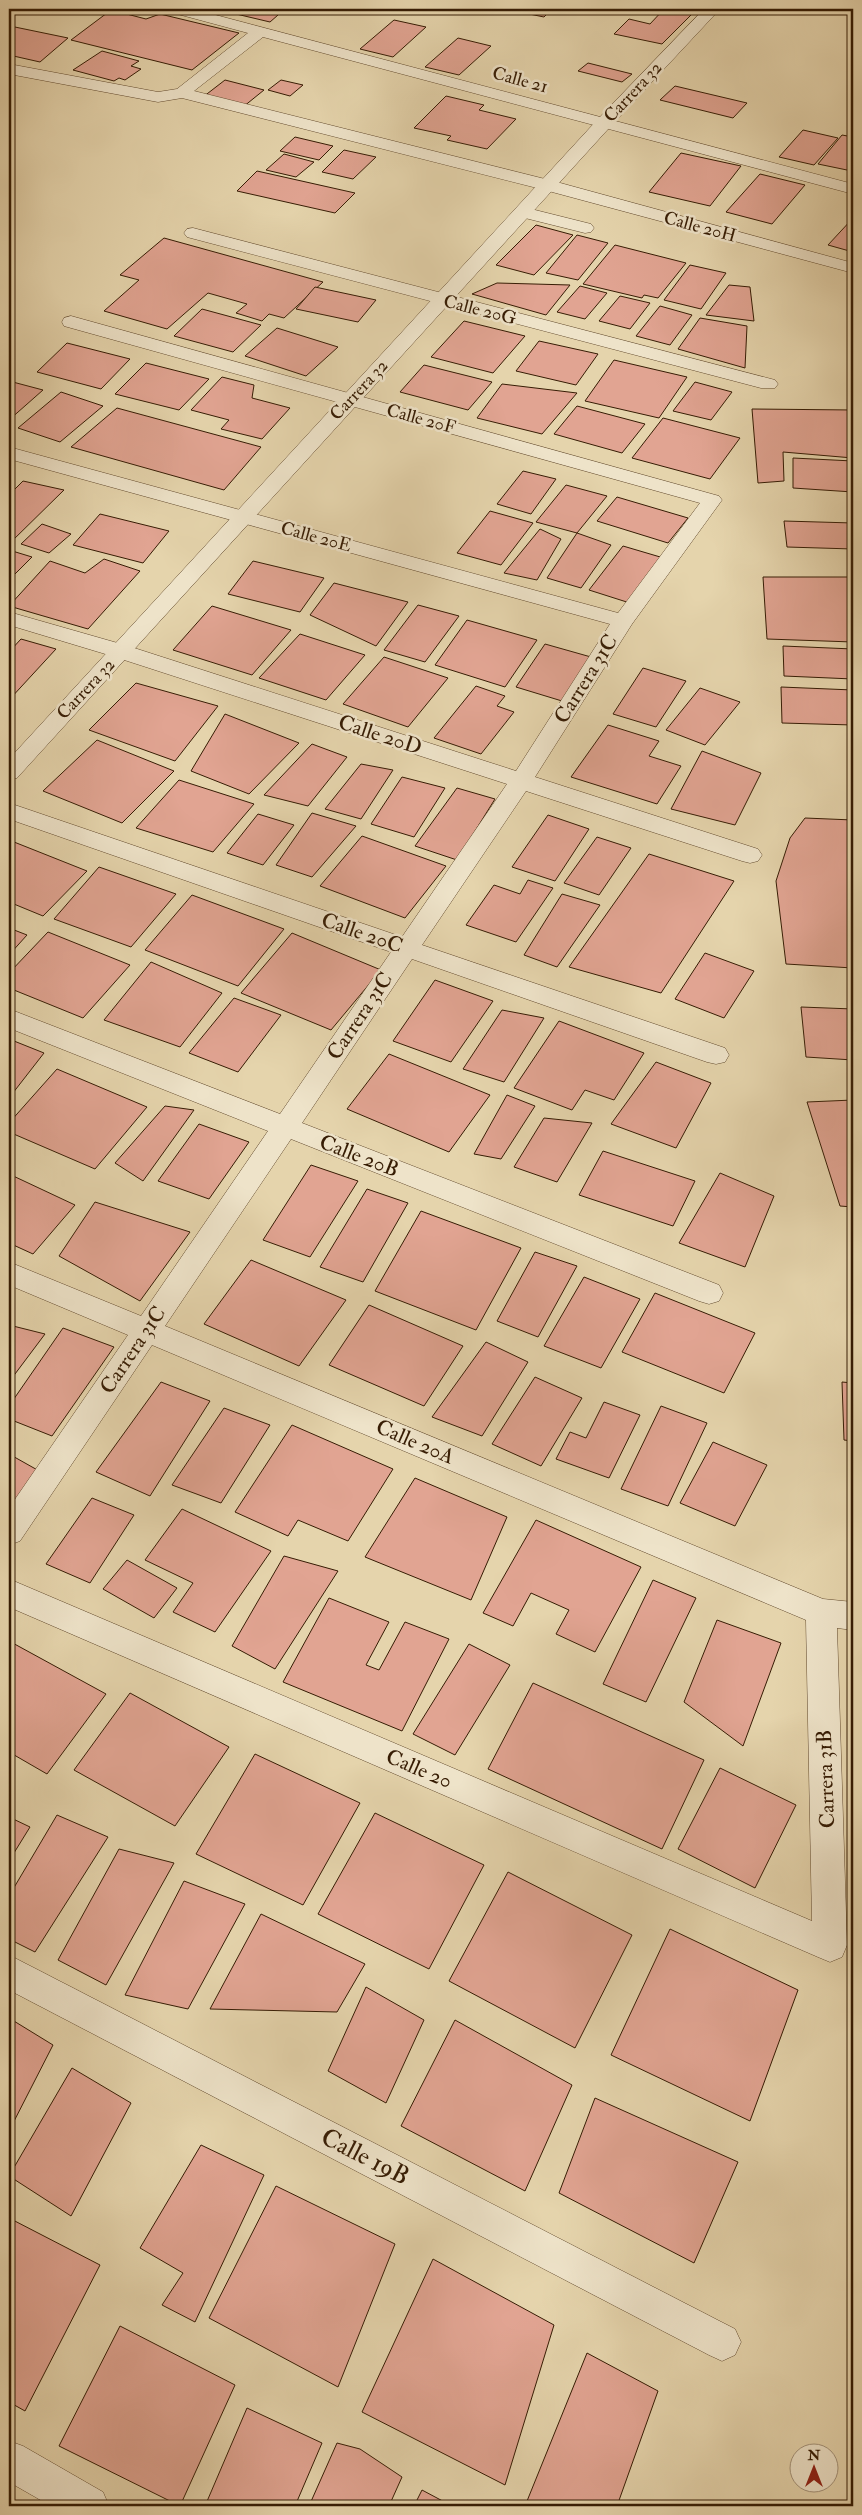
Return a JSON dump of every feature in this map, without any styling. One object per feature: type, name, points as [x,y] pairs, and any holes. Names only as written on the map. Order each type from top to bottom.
[{"type":"street","name":"Calle 21","points":[[176,9],[853,189]]},
{"type":"street","name":"Carrera 32","points":[[9,773],[604,123],[712,9]]},
{"type":"street","points":[[9,69],[158,97],[182,93],[261,32]]},
{"type":"street","name":"Calle 20H","points":[[182,93],[547,185],[853,268]]},
{"type":"street","points":[[523,212],[585,228]]},
{"type":"street","name":"Calle 20G","points":[[193,234],[768,384]]},
{"type":"street","name":"Calle 20F","points":[[71,322],[712,500]]},
{"type":"street","name":"Calle 20E","points":[[9,453],[623,621]]},
{"type":"street","name":"Carrera 31C","points":[[9,1532],[521,781],[623,621],[712,500]]},
{"type":"street","name":"Calle 20D","points":[[9,618],[120,651],[750,855]]},
{"type":"street","name":"Calle 20C","points":[[9,811],[716,1055]]},
{"type":"street","name":"Calle 20B","points":[[9,1018],[709,1293]]},
{"type":"street","name":"Calle 20A","points":[[9,1273],[821,1612]]},
{"type":"street","name":"Calle 20","points":[[9,1593],[830,1945]]},
{"type":"street","points":[[821,1612],[853,1616]]},
{"type":"street","name":"Carrera 31B","points":[[821,1612],[830,1945]]},
{"type":"street","name":"Calle 19B","points":[[9,1972],[722,2342]]},
{"type":"street","points":[[9,2460],[89,2506]]},
{"type":"building","points":[[215,9],[280,9],[278,15],[270,22]]},
{"type":"building","points":[[505,9],[552,9],[544,17]]},
{"type":"building","points":[[664,9],[697,9],[662,44],[614,34],[629,19],[650,24]]},
{"type":"building","points":[[111,10],[146,19],[160,14],[239,33],[192,70],[71,40]]},
{"type":"building","points":[[394,20],[426,27],[393,57],[360,49]]},
{"type":"building","points":[[10,26],[68,38],[40,62],[9,55]]},
{"type":"building","points":[[458,38],[491,46],[459,75],[425,67]]},
{"type":"building","points":[[102,51],[139,61],[131,66],[141,69],[125,80],[119,78],[114,81],[73,70]]},
{"type":"building","points":[[588,63],[632,74],[622,82],[578,71]]},
{"type":"building","points":[[225,80],[264,90],[243,107],[203,97]]},
{"type":"building","points":[[281,80],[303,85],[290,96],[268,90]]},
{"type":"building","points":[[675,86],[747,103],[733,118],[660,100]]},
{"type":"building","points":[[446,96],[484,105],[479,110],[516,119],[487,149],[447,140],[451,136],[414,128]]},
{"type":"building","points":[[803,130],[838,138],[814,165],[779,157]]},
{"type":"building","points":[[842,135],[853,137],[853,163],[847,170],[818,164]]},
{"type":"building","points":[[295,137],[333,146],[319,160],[280,151]]},
{"type":"building","points":[[344,150],[376,157],[353,179],[322,172]]},
{"type":"building","points":[[681,153],[741,166],[710,206],[649,192]]},
{"type":"building","points":[[284,154],[314,162],[296,177],[266,170]]},
{"type":"building","points":[[257,171],[355,193],[335,213],[237,191]]},
{"type":"building","points":[[760,174],[805,185],[772,224],[726,212]]},
{"type":"building","points":[[853,218],[853,252],[828,245]]},
{"type":"building","points":[[536,225],[573,235],[534,275],[496,265]]},
{"type":"building","points":[[577,235],[608,243],[578,280],[546,273]]},
{"type":"building","points":[[164,238],[323,282],[284,318],[269,314],[262,321],[236,313],[247,304],[208,293],[167,329],[104,311],[139,280],[120,275]]},
{"type":"building","points":[[615,245],[686,263],[658,298],[644,295],[642,298],[583,284]]},
{"type":"building","points":[[690,265],[726,273],[701,309],[664,300]]},
{"type":"building","points":[[497,283],[570,285],[546,315],[472,294]]},
{"type":"building","points":[[729,285],[750,287],[754,321],[706,315]]},
{"type":"building","points":[[580,286],[607,293],[585,319],[557,312]]},
{"type":"building","points":[[315,287],[376,300],[358,322],[296,309]]},
{"type":"building","points":[[620,296],[650,303],[630,329],[599,321]]},
{"type":"building","points":[[660,306],[692,315],[670,345],[636,336]]},
{"type":"building","points":[[202,309],[261,325],[233,352],[174,336]]},
{"type":"building","points":[[700,318],[747,326],[745,368],[678,349]]},
{"type":"building","points":[[464,321],[525,336],[493,373],[431,357]]},
{"type":"building","points":[[277,328],[338,347],[306,376],[245,356]]},
{"type":"building","points":[[539,341],[598,354],[576,385],[516,371]]},
{"type":"building","points":[[67,343],[130,359],[101,389],[37,372]]},
{"type":"building","points":[[614,360],[687,377],[659,418],[585,401]]},
{"type":"building","points":[[146,363],[209,379],[179,410],[115,394]]},
{"type":"building","points":[[424,365],[492,382],[468,410],[400,392]]},
{"type":"building","points":[[222,377],[254,385],[252,398],[290,408],[262,439],[221,429],[229,420],[191,410]]},
{"type":"building","points":[[9,381],[43,390],[9,420]]},
{"type":"building","points":[[695,382],[732,392],[711,420],[673,411]]},
{"type":"building","points":[[502,384],[577,393],[542,434],[477,418]]},
{"type":"building","points":[[61,392],[103,406],[60,442],[18,428]]},
{"type":"building","points":[[577,406],[645,424],[622,453],[554,434]]},
{"type":"building","points":[[117,408],[261,447],[224,490],[71,447]]},
{"type":"building","points":[[752,409],[853,410],[853,458],[783,452],[784,481],[758,483]]},
{"type":"building","points":[[663,418],[740,438],[710,479],[632,458]]},
{"type":"building","points":[[793,458],[853,461],[853,492],[793,488]]},
{"type":"building","points":[[523,471],[556,479],[531,514],[497,504]]},
{"type":"building","points":[[23,481],[64,490],[9,542],[9,495]]},
{"type":"building","points":[[566,485],[607,496],[577,533],[536,522]]},
{"type":"building","points":[[617,497],[688,518],[668,543],[597,521]]},
{"type":"building","points":[[490,511],[533,523],[501,565],[457,553]]},
{"type":"building","points":[[100,514],[169,531],[143,563],[73,545]]},
{"type":"building","points":[[784,521],[853,523],[853,549],[787,547]]},
{"type":"building","points":[[42,524],[71,534],[49,553],[21,544]]},
{"type":"building","points":[[540,529],[561,539],[537,580],[504,573]]},
{"type":"building","points":[[577,533],[611,545],[581,588],[547,578]]},
{"type":"building","points":[[623,546],[667,559],[633,604],[589,590]]},
{"type":"building","points":[[9,550],[32,557],[9,580]]},
{"type":"building","points":[[104,559],[140,571],[88,629],[9,606],[50,561],[85,573]]},
{"type":"building","points":[[253,561],[324,578],[300,612],[228,594]]},
{"type":"building","points":[[763,577],[853,577],[853,642],[767,639]]},
{"type":"building","points":[[334,583],[408,602],[376,646],[310,615]]},
{"type":"building","points":[[418,605],[459,616],[425,662],[384,650]]},
{"type":"building","points":[[212,606],[291,630],[252,675],[173,650]]},
{"type":"building","points":[[467,620],[537,640],[505,687],[435,665]]},
{"type":"building","points":[[300,634],[365,655],[326,700],[259,678]]},
{"type":"building","points":[[21,639],[56,649],[9,700],[9,652]]},
{"type":"building","points":[[545,644],[591,657],[562,701],[516,687]]},
{"type":"building","points":[[783,646],[853,649],[853,679],[784,676]]},
{"type":"building","points":[[384,657],[448,678],[408,727],[343,704]]},
{"type":"building","points":[[643,668],[686,681],[656,727],[613,714]]},
{"type":"building","points":[[136,683],[218,706],[175,761],[89,730]]},
{"type":"building","points":[[476,686],[505,696],[497,706],[514,712],[481,754],[434,738]]},
{"type":"building","points":[[781,687],[853,690],[853,725],[782,723]]},
{"type":"building","points":[[700,688],[740,702],[705,745],[666,730]]},
{"type":"building","points":[[225,714],[299,743],[249,794],[191,771]]},
{"type":"building","points":[[608,725],[659,741],[649,756],[681,766],[657,804],[571,777]]},
{"type":"building","points":[[97,740],[174,771],[122,823],[43,791]]},
{"type":"building","points":[[312,744],[347,757],[308,806],[264,795]]},
{"type":"building","points":[[702,751],[761,773],[735,825],[671,809]]},
{"type":"building","points":[[361,764],[393,770],[361,819],[325,809]]},
{"type":"building","points":[[402,777],[445,788],[414,837],[371,824]]},
{"type":"building","points":[[179,780],[254,804],[213,852],[136,828]]},
{"type":"building","points":[[457,788],[495,799],[457,860],[415,846]]},
{"type":"building","points":[[312,813],[356,826],[312,877],[276,865]]},
{"type":"building","points":[[258,814],[294,825],[263,865],[227,853]]},
{"type":"building","points":[[548,815],[589,829],[555,881],[512,867]]},
{"type":"building","points":[[805,818],[853,820],[853,968],[786,964],[776,881],[790,838]]},
{"type":"building","points":[[362,836],[446,866],[405,918],[320,886]]},
{"type":"building","points":[[597,837],[631,848],[599,895],[564,883]]},
{"type":"building","points":[[9,840],[87,871],[43,916],[9,902]]},
{"type":"building","points":[[649,854],[734,881],[661,993],[569,967]]},
{"type":"building","points":[[99,867],[176,894],[131,947],[54,919]]},
{"type":"building","points":[[528,880],[553,888],[516,942],[466,925],[494,885],[520,894]]},
{"type":"building","points":[[562,894],[600,905],[557,967],[524,955]]},
{"type":"building","points":[[192,895],[284,929],[238,986],[145,950]]},
{"type":"building","points":[[9,928],[27,935],[9,955]]},
{"type":"building","points":[[48,932],[130,965],[83,1018],[9,988],[9,973]]},
{"type":"building","points":[[292,933],[381,970],[331,1030],[241,993]]},
{"type":"building","points":[[705,953],[754,971],[724,1018],[675,999]]},
{"type":"building","points":[[151,962],[222,993],[180,1047],[104,1020]]},
{"type":"building","points":[[435,980],[493,1001],[451,1062],[393,1041]]},
{"type":"building","points":[[234,998],[281,1015],[238,1072],[189,1053]]},
{"type":"building","points":[[801,1007],[853,1009],[853,1060],[806,1057]]},
{"type":"building","points":[[502,1010],[544,1018],[504,1082],[463,1069]]},
{"type":"building","points":[[559,1021],[644,1053],[614,1100],[585,1090],[572,1110],[514,1088]]},
{"type":"building","points":[[9,1039],[44,1053],[9,1098]]},
{"type":"building","points":[[389,1054],[490,1095],[449,1152],[347,1109]]},
{"type":"building","points":[[656,1062],[711,1083],[676,1148],[611,1124]]},
{"type":"building","points":[[57,1069],[147,1107],[95,1169],[9,1132],[9,1123]]},
{"type":"building","points":[[507,1095],[535,1106],[501,1159],[474,1154]]},
{"type":"building","points":[[853,1100],[853,1207],[840,1206],[807,1102]]},
{"type":"building","points":[[165,1106],[194,1110],[143,1181],[115,1163]]},
{"type":"building","points":[[544,1118],[592,1123],[557,1182],[514,1167]]},
{"type":"building","points":[[199,1124],[249,1142],[209,1199],[158,1181]]},
{"type":"building","points":[[603,1151],[695,1181],[673,1226],[579,1195]]},
{"type":"building","points":[[311,1165],[358,1181],[310,1257],[263,1240]]},
{"type":"building","points":[[720,1173],[774,1196],[745,1267],[679,1243]]},
{"type":"building","points":[[9,1174],[75,1205],[33,1254],[9,1243]]},
{"type":"building","points":[[367,1189],[408,1203],[363,1282],[320,1267]]},
{"type":"building","points":[[95,1202],[190,1232],[140,1301],[59,1256]]},
{"type":"building","points":[[421,1211],[521,1248],[476,1330],[375,1291]]},
{"type":"building","points":[[535,1252],[577,1266],[538,1337],[497,1321]]},
{"type":"building","points":[[251,1260],[346,1300],[299,1366],[204,1324]]},
{"type":"building","points":[[584,1277],[640,1299],[601,1368],[544,1346]]},
{"type":"building","points":[[655,1293],[755,1333],[724,1393],[622,1352]]},
{"type":"building","points":[[369,1305],[463,1346],[424,1406],[329,1365]]},
{"type":"building","points":[[9,1325],[45,1334],[9,1382]]},
{"type":"building","points":[[63,1328],[114,1347],[52,1436],[9,1419],[9,1406]]},
{"type":"building","points":[[486,1342],[528,1362],[482,1436],[432,1417]]},
{"type":"building","points":[[535,1377],[582,1398],[541,1466],[492,1444]]},
{"type":"building","points":[[161,1382],[210,1401],[150,1496],[96,1472]]},
{"type":"building","points":[[842,1382],[853,1383],[853,1441],[844,1440]]},
{"type":"building","points":[[604,1402],[640,1415],[609,1478],[556,1459],[570,1432],[586,1438]]},
{"type":"building","points":[[661,1406],[707,1423],[668,1506],[621,1489]]},
{"type":"building","points":[[224,1408],[270,1425],[221,1503],[172,1485]]},
{"type":"building","points":[[292,1425],[393,1469],[348,1541],[298,1520],[288,1536],[235,1512]]},
{"type":"building","points":[[713,1442],[767,1465],[735,1526],[680,1503]]},
{"type":"building","points":[[9,1454],[41,1472],[9,1510]]},
{"type":"building","points":[[415,1478],[507,1517],[471,1600],[365,1557]]},
{"type":"building","points":[[92,1498],[134,1515],[90,1583],[46,1564]]},
{"type":"building","points":[[182,1509],[271,1551],[215,1632],[173,1612],[193,1583],[145,1560]]},
{"type":"building","points":[[536,1520],[641,1567],[595,1652],[556,1634],[569,1610],[531,1593],[513,1626],[483,1613]]},
{"type":"building","points":[[284,1556],[338,1571],[275,1669],[232,1646]]},
{"type":"building","points":[[127,1560],[177,1588],[154,1618],[103,1589]]},
{"type":"building","points":[[653,1580],[696,1598],[646,1702],[603,1684]]},
{"type":"building","points":[[329,1598],[389,1622],[366,1665],[379,1670],[405,1622],[449,1639],[402,1731],[283,1682]]},
{"type":"building","points":[[717,1620],[781,1643],[743,1746],[684,1702]]},
{"type":"building","points":[[9,1641],[106,1694],[47,1774],[9,1752]]},
{"type":"building","points":[[469,1644],[510,1665],[455,1755],[413,1734]]},
{"type":"building","points":[[533,1683],[704,1760],[662,1849],[488,1769]]},
{"type":"building","points":[[130,1693],[229,1747],[175,1826],[74,1770]]},
{"type":"building","points":[[255,1754],[360,1803],[303,1905],[196,1854]]},
{"type":"building","points":[[720,1768],[796,1805],[755,1888],[678,1849]]},
{"type":"building","points":[[375,1813],[484,1865],[429,1969],[318,1914]]},
{"type":"building","points":[[57,1815],[108,1837],[35,1952],[9,1939],[9,1896]]},
{"type":"building","points":[[9,1817],[30,1827],[9,1861]]},
{"type":"building","points":[[119,1849],[174,1863],[106,1985],[58,1960]]},
{"type":"building","points":[[508,1872],[632,1935],[575,2048],[449,1981]]},
{"type":"building","points":[[184,1881],[245,1904],[188,2009],[125,1995]]},
{"type":"building","points":[[261,1914],[365,1964],[337,2012],[210,2009]]},
{"type":"building","points":[[670,1929],[798,1990],[750,2121],[611,2055]]},
{"type":"building","points":[[366,1987],[424,2020],[386,2103],[328,2071]]},
{"type":"building","points":[[9,2018],[53,2045],[9,2131]]},
{"type":"building","points":[[455,2020],[572,2085],[525,2191],[401,2126]]},
{"type":"building","points":[[72,2068],[131,2103],[71,2216],[9,2176]]},
{"type":"building","points":[[595,2098],[738,2162],[694,2263],[559,2193]]},
{"type":"building","points":[[201,2145],[264,2175],[195,2322],[162,2305],[183,2273],[140,2248]]},
{"type":"building","points":[[276,2186],[395,2244],[338,2387],[209,2318]]},
{"type":"building","points":[[9,2218],[100,2265],[25,2411],[9,2402]]},
{"type":"building","points":[[433,2259],[554,2325],[505,2485],[362,2412]]},
{"type":"building","points":[[120,2326],[235,2385],[180,2506],[59,2446]]},
{"type":"building","points":[[587,2353],[658,2391],[617,2506],[525,2506]]},
{"type":"building","points":[[247,2408],[322,2443],[295,2506],[205,2506]]},
{"type":"building","points":[[337,2443],[360,2449],[402,2477],[389,2506],[309,2506]]},
{"type":"building","points":[[422,2490],[452,2506],[414,2506]]}]
